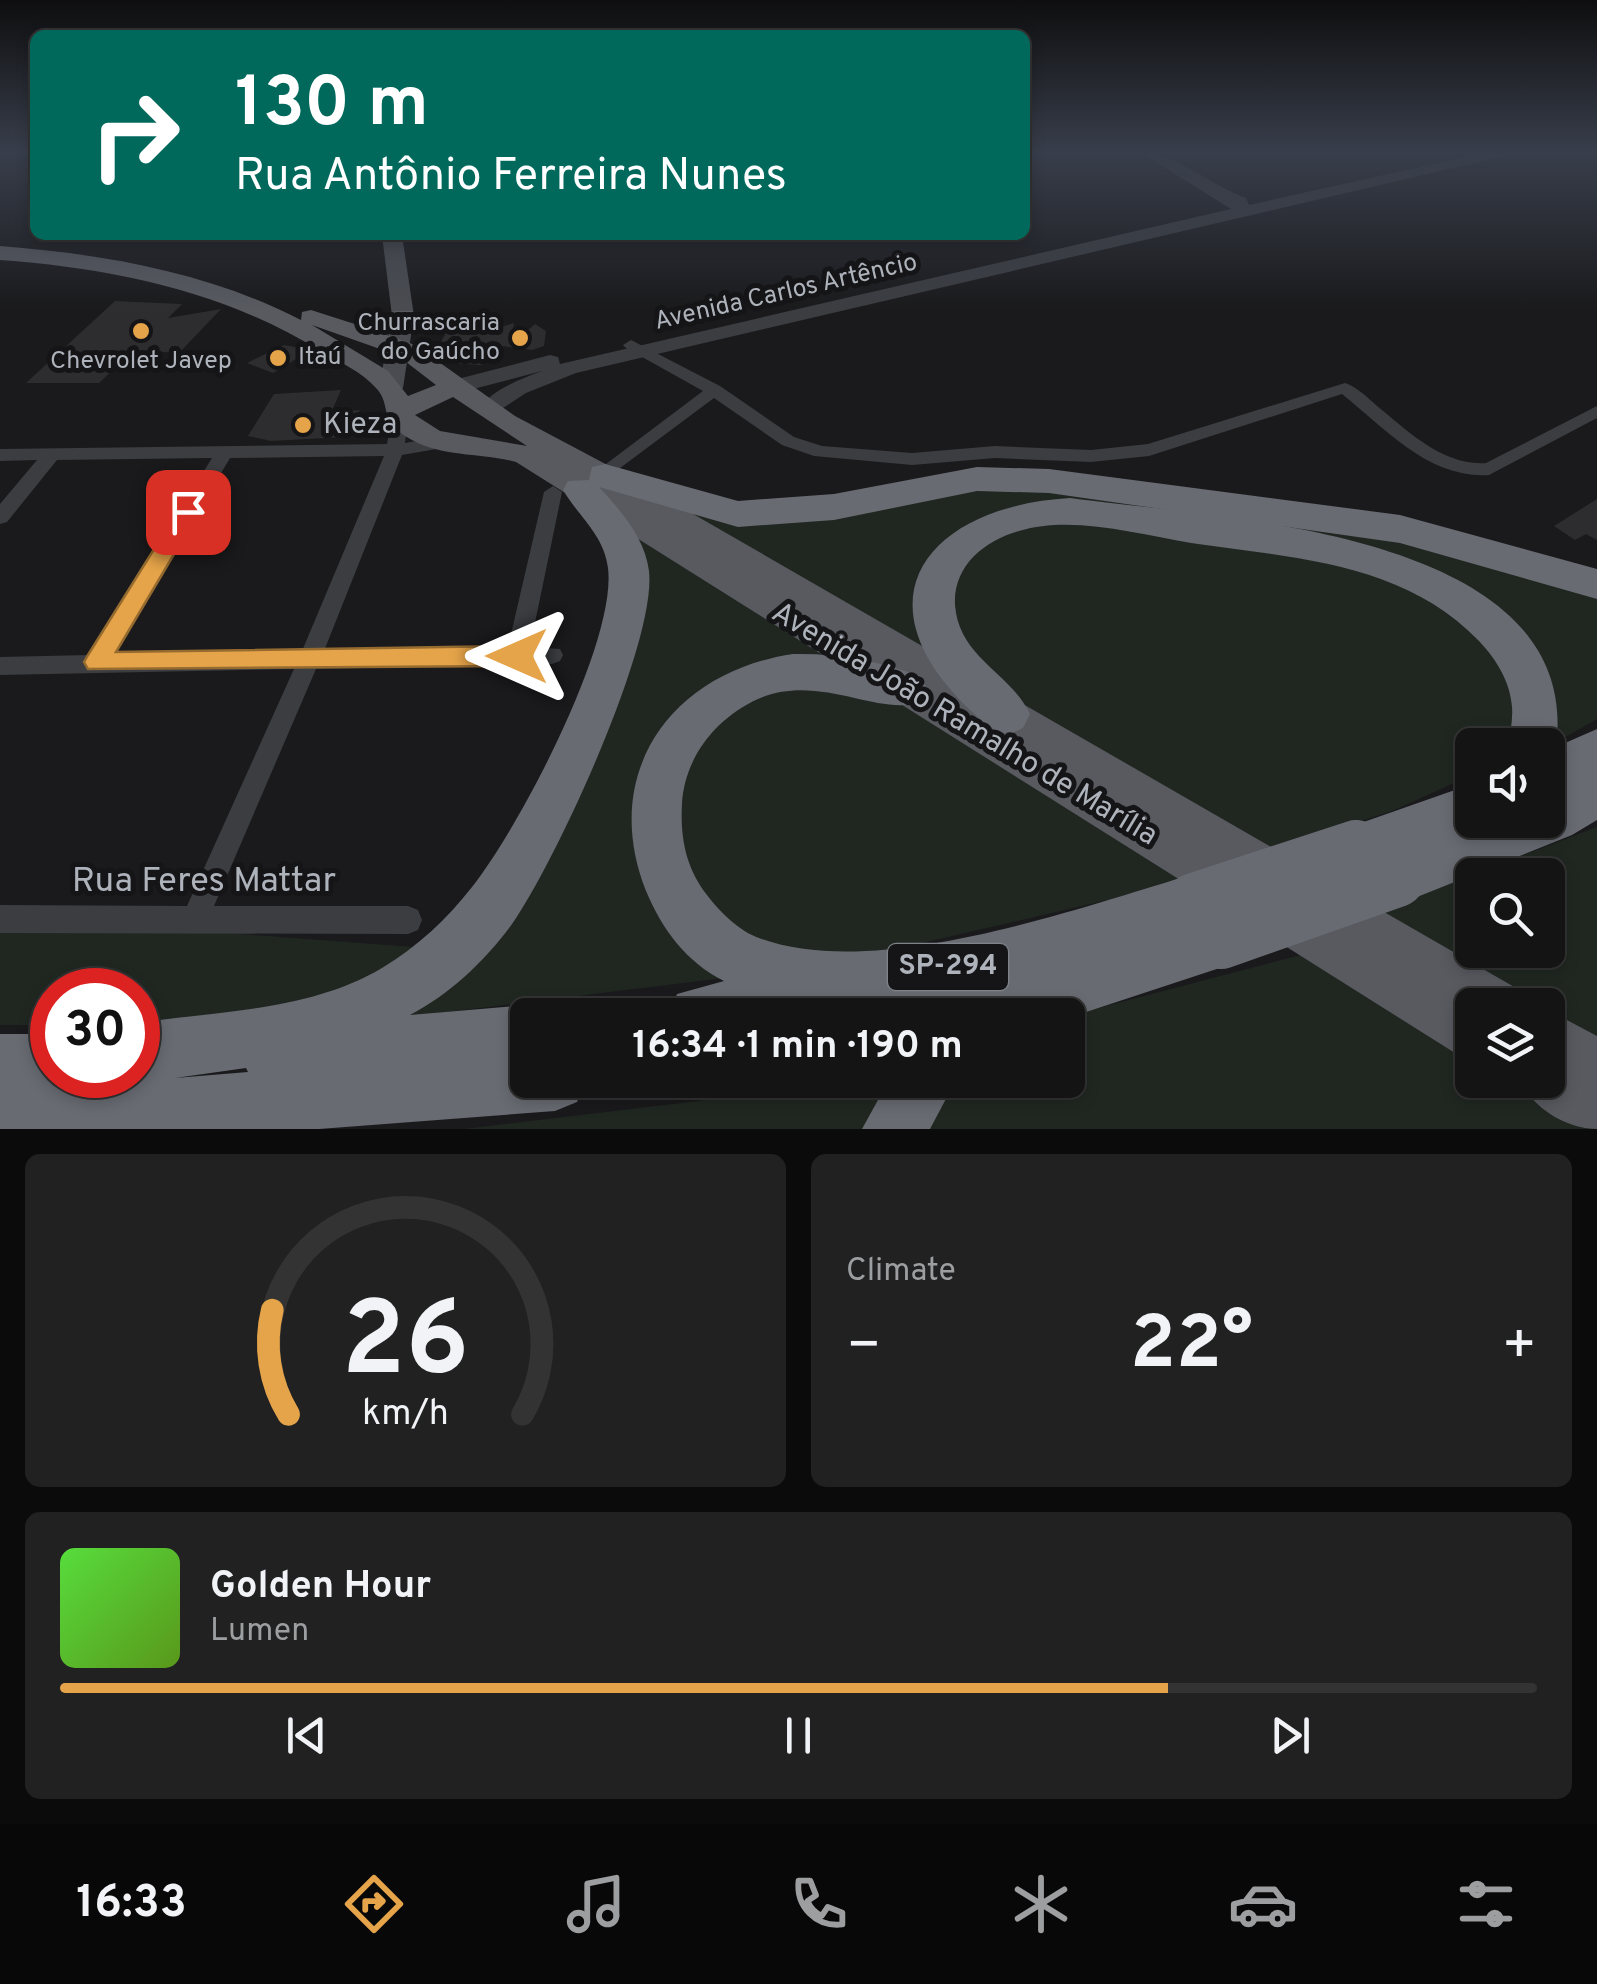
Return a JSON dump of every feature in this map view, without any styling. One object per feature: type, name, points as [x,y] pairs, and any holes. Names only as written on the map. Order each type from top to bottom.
[{"type":"highway","points":[[588,482],[738,514],[834,507],[977,479],[1049,480],[1400,529],[1488,550],[1597,584]]},
{"type":"highway","points":[[160,1050],[318,1027],[360,1012],[444,958],[496,900],[540,830],[616,650],[626,613],[629,572],[624,550],[588,482]]},
{"type":"highway","points":[[1007,714],[970,682],[943,640],[933,598],[936,578],[958,545],[977,531],[1025,514],[1070,512],[1344,552],[1383,562],[1433,583],[1476,612],[1518,659],[1536,728]]},
{"type":"highway","points":[[882,981],[774,971],[736,958],[708,938],[684,915],[665,882],[654,822],[656,791],[680,736],[701,712],[728,692],[793,672],[834,670],[904,689]]},
{"type":"highway","name":"SP-294","points":[[1027,998],[1069,989],[1208,921],[1574,800],[1597,750]]},
{"type":"highway","name":"SP-294","points":[[1376,864],[1455,817]]},
{"type":"highway","name":"SP-294","points":[[790,998],[1100,932],[1208,921]]},
{"type":"highway","points":[[1050,998],[1069,989]]},
{"type":"highway","points":[[160,1061],[298,1056],[510,1037]]},
{"type":"highway","points":[[0,1064],[30,1064]]},
{"type":"highway","points":[[0,1116],[85,1116],[510,1083]]},
{"type":"highway","points":[[894,1129],[914,1098]]},
{"type":"highway","points":[[85,1116],[221,1129]]},
{"type":"main road","points":[[393,240],[404,316],[397,346],[396,407],[458,386]]},
{"type":"main road","points":[[409,240],[422,360]]},
{"type":"main road","name":"Avenida João Ramalho de Marília","points":[[0,244],[172,268],[397,346],[422,360],[588,482],[904,689],[1455,1026]]},
{"type":"main road","name":"Avenida João Ramalho de Marília","points":[[0,253],[159,276],[214,292],[284,320],[338,348],[424,436],[448,442],[476,442],[526,455],[588,482],[1007,714],[1470,988]]},
{"type":"main road","points":[[366,336],[404,316]]},
{"type":"main road","points":[[448,442],[489,410]]},
{"type":"main road","points":[[1565,1044],[1597,1064]]},
{"type":"main road","points":[[1565,1092],[1597,1112]]},
{"type":"street","points":[[1226,205],[1231,208]]},
{"type":"street","name":"Avenida Carlos Artêncio","points":[[489,410],[501,398],[540,378],[638,349],[1245,205]]},
{"type":"street","name":"Avenida Carlos Artêncio","points":[[848,299],[1201,206],[1231,208]]},
{"type":"street","points":[[638,349],[714,390],[788,442],[820,452],[912,460],[995,452],[1091,456],[1149,450],[1345,388],[1457,470],[1471,474],[1489,469],[1597,411]]},
{"type":"street","name":"Avenida Carlos Artêncio","points":[[458,386],[500,372],[638,349]]},
{"type":"street","points":[[517,656],[588,482],[714,390]]},
{"type":"street","points":[[195,918],[311,656],[395,450],[396,407]]},
{"type":"street","points":[[0,455],[395,450],[448,442]]},
{"type":"street","points":[[97,662],[225,451]]},
{"type":"street","points":[[0,517],[54,454]]},
{"type":"street","points":[[0,666],[311,656],[552,655]]},
{"type":"street","name":"Rua Feres Mattar","points":[[0,920],[408,920]]},
{"type":"shaded area","points":[[967,484],[1334,522],[1597,588],[1597,719],[1565,737],[1565,728],[1546,728],[1545,720],[1452,589],[1097,509],[949,546],[953,671],[653,496],[700,511]]},
{"type":"shaded area","points":[[1031,517],[1380,564],[1504,647],[1516,728],[1455,728],[1455,783],[1392,811],[1266,852],[975,677],[942,585],[947,569]]},
{"type":"shaded area","points":[[619,524],[842,664],[781,664],[642,794],[748,975],[561,998],[510,998],[510,1004],[357,1023],[442,969],[626,642]]},
{"type":"shaded area","points":[[882,688],[1185,878],[1121,897],[835,963],[704,924],[667,778],[747,691]]},
{"type":"shaded area","points":[[1597,827],[1597,1042],[1565,1023],[1565,988],[1503,988],[1468,968],[1565,968],[1565,858],[1516,858]]},
{"type":"shaded area","points":[[1455,881],[1455,961],[1371,913]]},
{"type":"shaded area","points":[[201,931],[440,949],[408,974],[229,1023],[160,1025],[160,968],[30,968],[30,1025],[0,1025],[0,933]]},
{"type":"shaded area","points":[[1312,952],[1455,1041],[1455,1098],[1546,1098],[1595,1129],[901,1129],[924,1098],[1085,1098],[1085,1012]]},
{"type":"shaded area","points":[[893,1098],[875,1129],[464,1129],[715,1099]]},
{"type":"building","name":"Chevrolet Javep","points":[[115,301],[182,304],[168,318],[221,309],[179,353],[134,350],[99,383],[26,383]]},
{"type":"building","points":[[421,314],[484,319],[478,334],[514,323],[511,345],[535,324],[546,331],[544,346],[532,350],[494,345],[481,365],[447,363],[434,354],[447,331],[419,328]]},
{"type":"building","name":"Itaú","points":[[284,345],[311,350],[273,373],[247,363]]},
{"type":"building","name":"Kieza","points":[[341,390],[331,413],[360,410],[343,437],[271,441],[248,436],[274,394]]},
{"type":"building","points":[[1597,499],[1597,540],[1586,534],[1575,540],[1554,526]]},
{"type":"place","name":"Chevrolet Javep","points":[[141,331]]},
{"type":"place","name":"Churrascaria do Gaúcho","points":[[520,338]]},
{"type":"place","name":"Itaú","points":[[278,358]]},
{"type":"place","name":"Kieza","points":[[303,425]]},
{"type":"route","points":[[188,512],[97,662],[517,656]]}]
